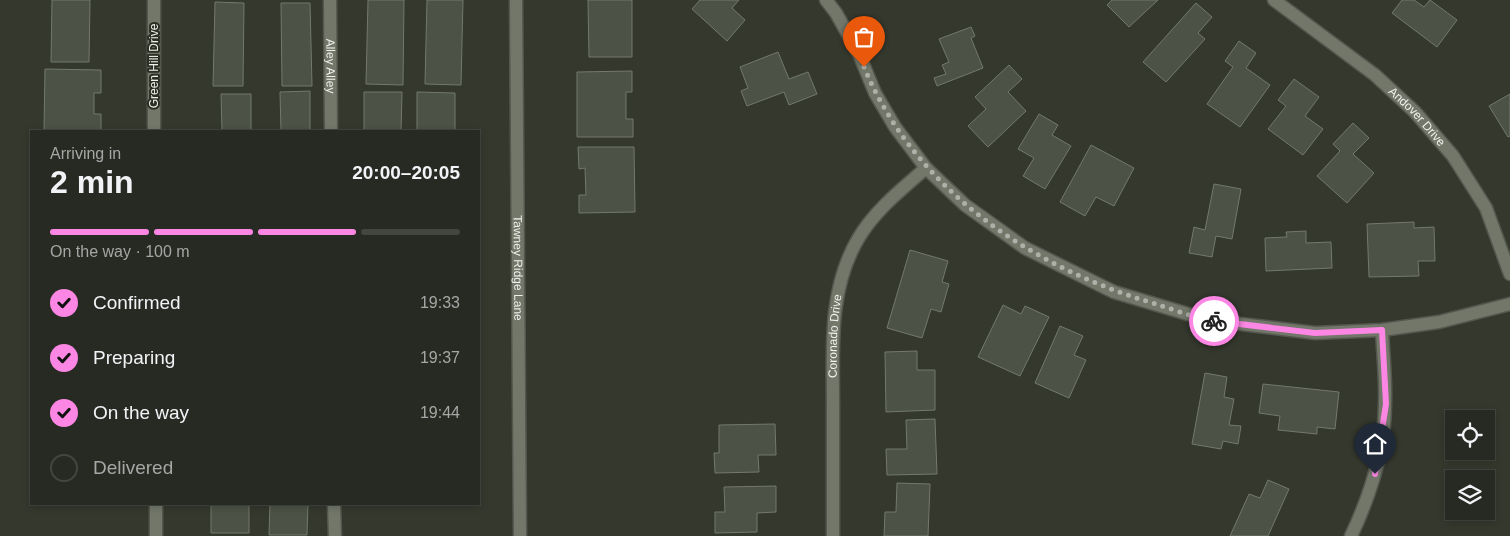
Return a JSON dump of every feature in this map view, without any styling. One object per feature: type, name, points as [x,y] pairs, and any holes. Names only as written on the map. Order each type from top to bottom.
[{"type":"street","name":"Green Hill Drive","points":[[154,0],[154,130]]},
{"type":"street","name":"Alley Alley","points":[[330,0],[331,130]]},
{"type":"street","name":"Tawney Ridge Lane","points":[[516,0],[520,536]]},
{"type":"street","points":[[826,0],[858,54],[875,94],[895,127],[926,168],[965,205],[1025,248],[1114,292],[1208,320],[1315,333],[1382,330],[1439,322],[1510,304]]},
{"type":"street","name":"Andover Drive","points":[[1274,0],[1375,75],[1422,119],[1453,156],[1486,208],[1510,274]]},
{"type":"street","name":"Coronado Drive","points":[[833,536],[833,334],[835,299],[843,268],[858,238],[884,206],[926,168]]},
{"type":"street","points":[[1351,536],[1368,500],[1379,461],[1386,404],[1382,330]]},
{"type":"street","points":[[156,505],[156,536]]},
{"type":"street","points":[[334,505],[335,536]]},
{"type":"building","points":[[52,0],[90,0],[89,62],[51,62]]},
{"type":"building","points":[[368,0],[404,0],[403,85],[366,84]]},
{"type":"building","points":[[427,0],[463,0],[461,85],[425,84]]},
{"type":"building","points":[[588,0],[632,0],[632,57],[589,57]]},
{"type":"building","points":[[700,0],[739,0],[732,8],[745,20],[727,41],[692,9]]},
{"type":"building","points":[[1112,0],[1158,0],[1129,27],[1107,5]]},
{"type":"building","points":[[1402,0],[1414,0],[1424,7],[1430,0],[1457,20],[1437,47],[1392,13]]},
{"type":"building","points":[[215,2],[244,3],[243,86],[213,86]]},
{"type":"building","points":[[281,3],[310,3],[312,86],[282,86]]},
{"type":"building","points":[[1196,3],[1212,17],[1198,33],[1205,39],[1166,82],[1143,62]]},
{"type":"building","points":[[971,27],[975,36],[971,38],[983,68],[937,86],[934,78],[946,74],[942,65],[949,62],[939,39]]},
{"type":"building","points":[[1239,41],[1256,53],[1246,68],[1270,85],[1240,127],[1207,104],[1233,67],[1225,61]]},
{"type":"building","points":[[778,52],[789,79],[808,72],[817,94],[789,105],[784,92],[747,106],[741,91],[748,88],[740,67]]},
{"type":"building","points":[[1009,65],[1022,79],[1008,92],[1026,111],[988,147],[968,126],[986,109],[975,97]]},
{"type":"building","points":[[45,69],[101,70],[101,93],[94,93],[94,114],[101,114],[101,130],[44,130]]},
{"type":"building","points":[[632,71],[632,92],[626,92],[626,119],[633,119],[633,137],[577,137],[577,72]]},
{"type":"building","points":[[1294,79],[1319,97],[1305,116],[1323,129],[1303,155],[1268,129],[1286,106],[1278,100]]},
{"type":"building","points":[[310,91],[310,130],[281,130],[280,92]]},
{"type":"building","points":[[364,92],[402,92],[401,130],[364,130]]},
{"type":"building","points":[[417,92],[455,93],[455,130],[417,130]]},
{"type":"building","points":[[221,94],[251,94],[251,130],[222,130]]},
{"type":"building","points":[[1510,94],[1510,136],[1508,137],[1489,106]]},
{"type":"building","points":[[1039,114],[1058,125],[1052,135],[1071,146],[1045,189],[1023,176],[1034,158],[1018,149]]},
{"type":"building","points":[[1353,123],[1369,138],[1353,154],[1374,173],[1347,203],[1317,176],[1340,151],[1333,144]]},
{"type":"building","points":[[1091,145],[1134,168],[1114,206],[1096,197],[1085,216],[1060,202]]},
{"type":"building","points":[[578,147],[634,147],[635,212],[579,213],[579,195],[586,195],[585,168],[579,169]]},
{"type":"building","points":[[1214,184],[1241,189],[1232,239],[1216,236],[1212,257],[1189,253],[1194,227],[1205,230]]},
{"type":"building","points":[[1414,222],[1414,228],[1434,227],[1435,261],[1418,261],[1419,276],[1369,277],[1367,224]]},
{"type":"building","points":[[1306,231],[1306,243],[1331,242],[1332,268],[1266,271],[1265,238],[1287,237],[1286,232]]},
{"type":"building","points":[[910,250],[948,261],[942,282],[949,284],[941,312],[931,309],[922,338],[887,328]]},
{"type":"building","points":[[1003,305],[1021,314],[1025,306],[1049,317],[1020,376],[978,357]]},
{"type":"building","points":[[1060,326],[1083,336],[1074,355],[1086,360],[1069,398],[1035,383]]},
{"type":"building","points":[[917,351],[917,370],[935,370],[935,410],[886,412],[885,352]]},
{"type":"building","points":[[1205,373],[1227,377],[1224,397],[1234,399],[1229,425],[1241,426],[1238,444],[1223,441],[1221,449],[1192,444]]},
{"type":"building","points":[[1263,384],[1339,392],[1335,429],[1317,427],[1317,434],[1278,430],[1280,416],[1259,413]]},
{"type":"building","points":[[935,419],[937,474],[887,475],[886,449],[907,449],[906,420]]},
{"type":"building","points":[[775,424],[776,455],[758,455],[759,472],[715,473],[714,453],[719,453],[719,425]]},
{"type":"building","points":[[1268,480],[1289,489],[1268,536],[1230,536],[1249,494],[1260,498]]},
{"type":"building","points":[[897,483],[930,484],[928,536],[884,536],[885,512],[896,512]]},
{"type":"building","points":[[776,486],[776,512],[757,513],[757,532],[715,533],[715,512],[725,512],[724,487]]},
{"type":"building","points":[[211,505],[249,505],[249,533],[211,533]]},
{"type":"building","points":[[270,505],[308,505],[307,535],[269,535]]},
{"type":"way so far","points":[[864,67],[875,94],[895,127],[926,168],[965,205],[995,228],[1025,248],[1114,292],[1214,321]]},
{"type":"route","points":[[1214,321],[1315,333],[1382,330],[1386,404],[1379,461],[1375,474]]}]
